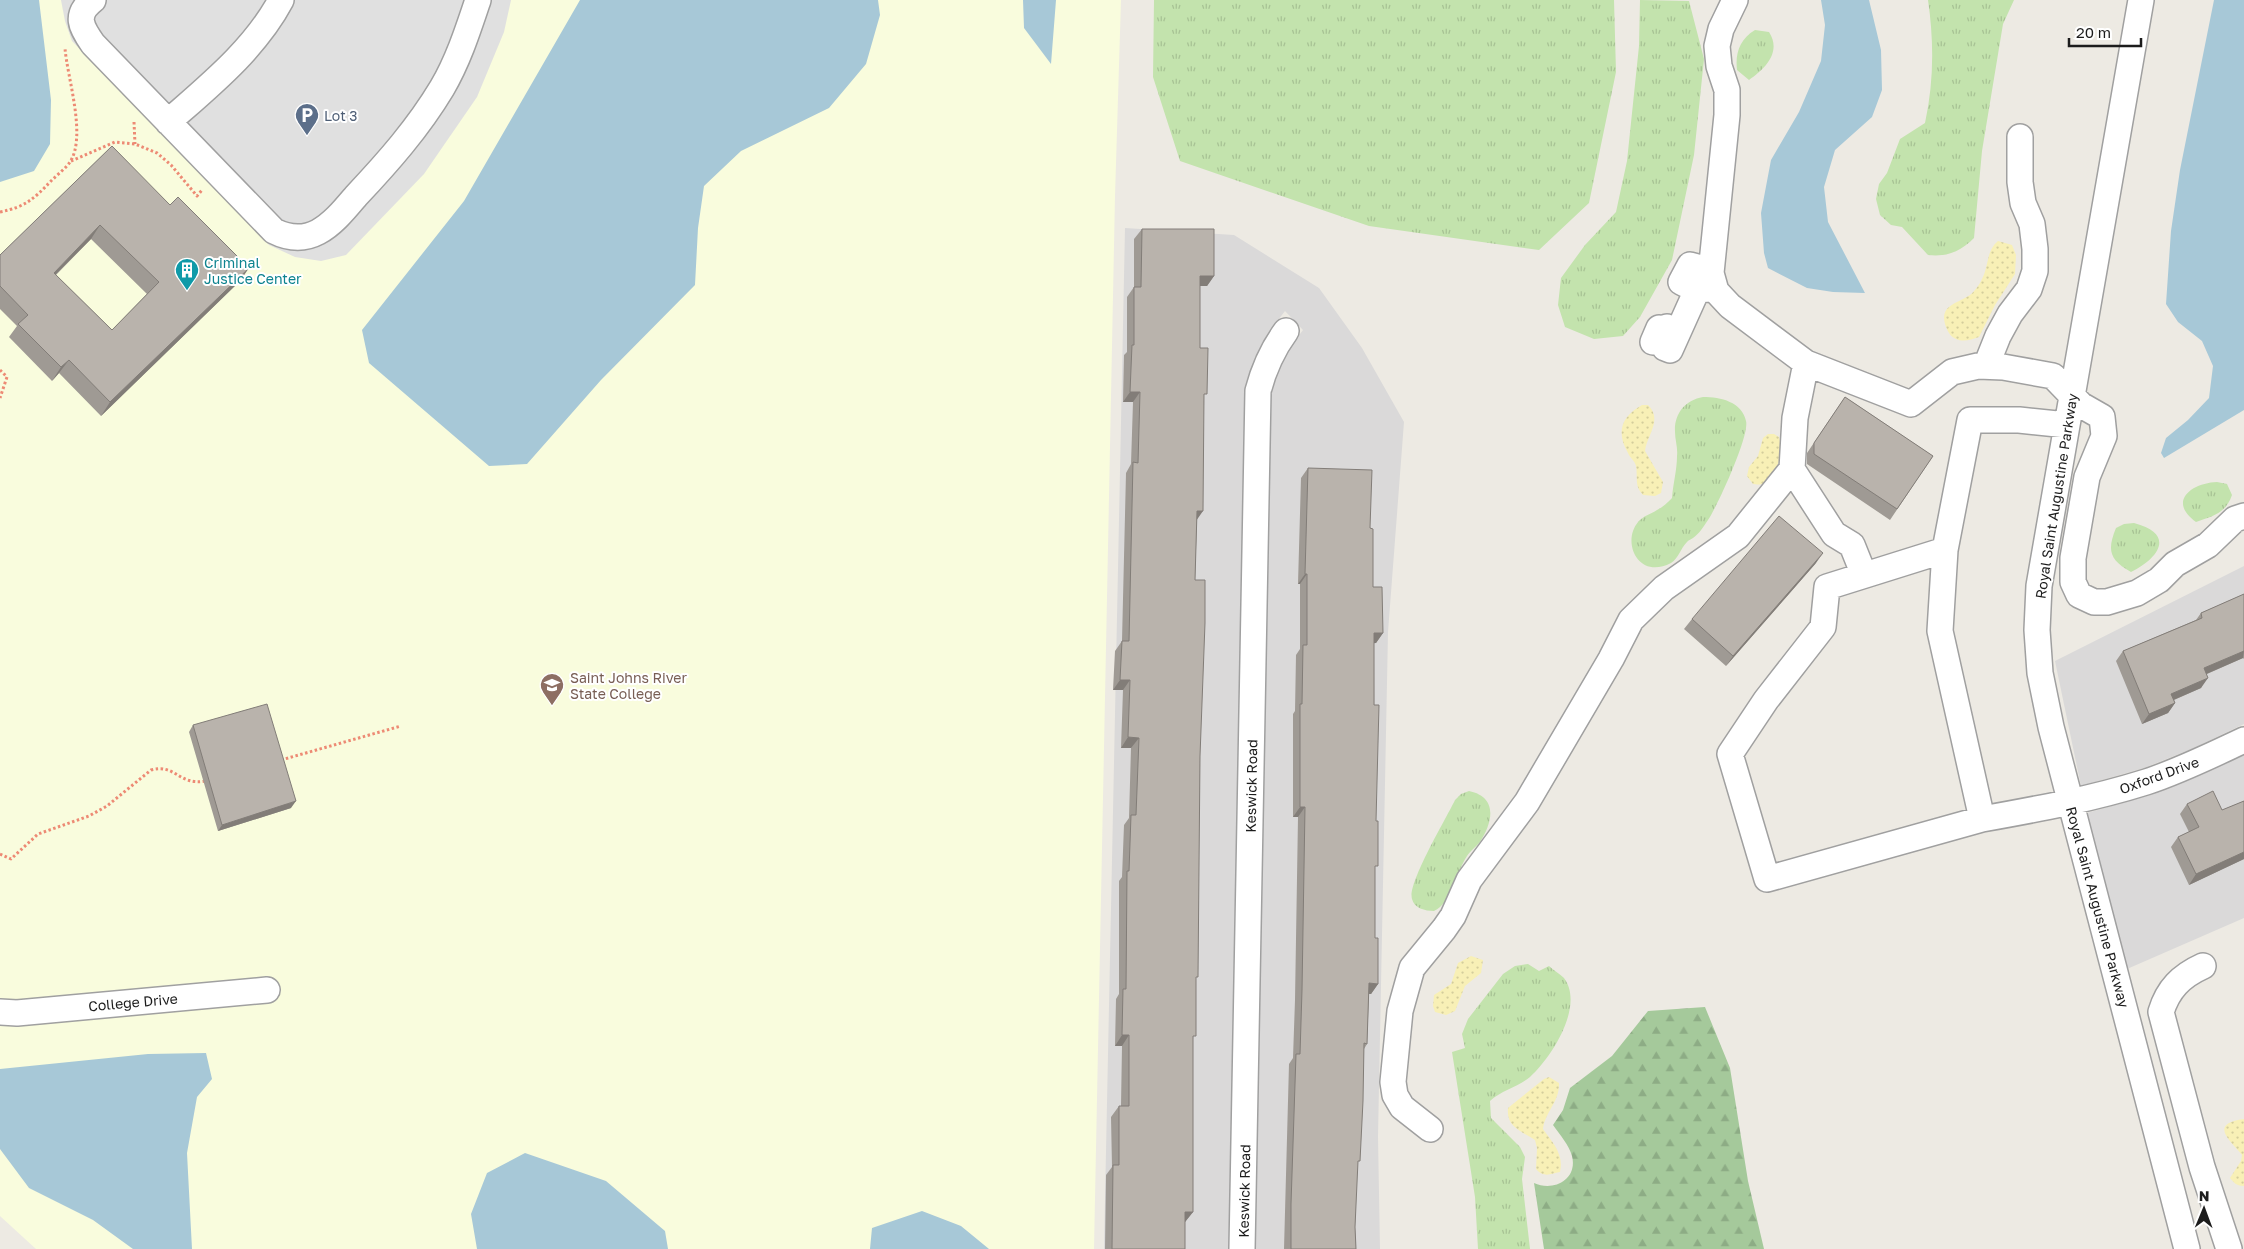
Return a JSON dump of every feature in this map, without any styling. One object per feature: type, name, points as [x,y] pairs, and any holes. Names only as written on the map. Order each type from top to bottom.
[{"type":"street","points":[[93,0],[85,6],[80,17],[83,30],[93,44],[274,232],[295,238],[304,238],[318,232],[336,218],[384,166],[420,122],[442,87],[464,43],[478,0]]},
{"type":"street","points":[[168,122],[228,67],[252,40],[281,0]]},
{"type":"street","points":[[1659,328],[1653,342],[1660,342],[1667,327],[1672,330],[1665,348],[1670,350],[1697,290],[1709,289],[1700,277],[1710,228],[1720,131],[1727,90],[1719,66],[1717,46],[1721,29],[1735,0]]},
{"type":"street","name":"Royal Saint Augustine Parkway","points":[[2141,0],[2039,586],[2037,630],[2040,674],[2071,803],[2186,1249]]},
{"type":"street","points":[[1986,366],[1998,336],[2010,314],[2029,289],[2035,271],[2032,224],[2023,203],[2020,182],[2020,137]]},
{"type":"street","points":[[1700,277],[1730,306],[1806,363],[1911,404],[1952,372],[1986,366],[2003,367],[2053,376],[2081,405],[2102,417],[2104,426],[2104,436],[2087,476],[2073,558],[2073,582],[2079,595],[2094,602],[2107,602],[2137,593],[2158,580],[2175,564],[2208,545],[2235,519],[2244,516]]},
{"type":"street","name":"Keswick Road","points":[[1242,1249],[1258,391],[1266,364],[1286,331]]},
{"type":"street","points":[[1430,1129],[1402,1107],[1395,1095],[1393,1082],[1400,1011],[1412,968],[1444,929],[1453,916],[1469,880],[1527,802],[1632,620],[1664,588],[1738,536],[1792,468],[1795,418],[1806,363]]},
{"type":"street","points":[[1982,819],[1940,631],[1946,550],[1970,420],[2019,420],[2067,425]]},
{"type":"street","points":[[1792,468],[1834,534],[1852,545],[1864,575],[1946,550]]},
{"type":"street","name":"Oxford Drive","points":[[1864,575],[1827,587],[1822,627],[1766,700],[1730,754],[1767,878],[1982,819],[2071,803],[2147,782],[2244,740]]},
{"type":"street","points":[[2203,966],[2182,977],[2164,1001],[2161,1012],[2202,1166],[2229,1249]]},
{"type":"street","name":"College Drive","points":[[0,1012],[17,1013],[267,990]]},
{"type":"path","points":[[65,43],[76,110],[75,145],[71,161]]},
{"type":"path","points":[[0,212],[19,208],[38,195],[71,161],[115,142],[134,144],[157,153],[171,166],[196,196],[220,176]]},
{"type":"path","points":[[0,370],[7,377],[0,398]]},
{"type":"path","points":[[278,761],[401,726]]},
{"type":"path","points":[[0,854],[11,859],[38,834],[89,816],[107,806],[151,770],[159,768],[171,770],[184,780],[195,783],[212,780]]},
{"type":"shaded area","name":"Saint Johns River State College","points":[[0,0],[1121,0],[1115,196],[1094,1249],[36,1249],[0,1216]]},
{"type":"shaded area","name":"Lot 3","points":[[61,0],[511,0],[504,32],[477,97],[424,174],[346,255],[321,261],[295,257],[269,245],[72,41],[65,21]]},
{"type":"shaded area","points":[[1125,228],[1234,235],[1319,288],[1362,348],[1404,422],[1388,632],[1378,1137],[1380,1249],[1255,1249],[1271,393],[1277,370],[1287,351],[1303,330],[1285,311],[1268,333],[1255,357],[1246,391],[1230,1249],[1104,1249]]},
{"type":"shaded area","points":[[2244,566],[2244,724],[2194,748],[2144,768],[2081,786],[2055,661]]},
{"type":"shaded area","points":[[2244,755],[2244,918],[2127,969],[2087,813],[2150,795]]},
{"type":"green space","points":[[1154,0],[1614,0],[1616,72],[1589,203],[1539,250],[1369,226],[1180,161],[1153,77]]},
{"type":"green space","points":[[1640,0],[1689,1],[1704,59],[1694,155],[1672,260],[1640,317],[1623,336],[1594,339],[1565,327],[1558,305],[1561,278],[1585,245],[1616,212],[1627,161],[1639,46]]},
{"type":"green space","points":[[1928,0],[2014,0],[2003,24],[1982,151],[1974,238],[1958,250],[1947,254],[1935,255],[1928,255],[1902,227],[1891,225],[1880,215],[1876,199],[1879,184],[1887,173],[1900,139],[1925,123],[1932,61]]},
{"type":"green space","points":[[1755,30],[1769,32],[1774,46],[1773,53],[1766,65],[1749,80],[1737,70],[1737,58],[1742,42]]},
{"type":"green space","points":[[1703,397],[1717,398],[1730,402],[1740,409],[1746,421],[1743,441],[1725,487],[1703,527],[1688,541],[1676,559],[1671,563],[1660,567],[1650,567],[1636,557],[1631,540],[1633,530],[1640,520],[1672,498],[1677,461],[1676,419],[1686,405]]},
{"type":"green space","points":[[2217,482],[2227,484],[2232,495],[2229,501],[2218,513],[2196,522],[2184,507],[2183,500],[2186,494],[2199,486]]},
{"type":"green space","points":[[2134,523],[2155,533],[2159,540],[2159,546],[2149,560],[2131,572],[2114,559],[2111,542],[2116,528],[2124,524]]},
{"type":"green space","points":[[1469,791],[1478,794],[1489,804],[1490,819],[1488,826],[1480,842],[1468,854],[1445,901],[1434,911],[1420,908],[1415,905],[1412,899],[1415,880],[1455,800],[1461,794]]},
{"type":"green space","points":[[1528,964],[1539,971],[1549,966],[1562,976],[1569,990],[1570,1003],[1563,1031],[1547,1057],[1530,1077],[1490,1101],[1491,1118],[1520,1147],[1525,1157],[1522,1179],[1530,1249],[1478,1249],[1475,1197],[1452,1052],[1465,1048],[1462,1034],[1468,1019],[1503,974],[1515,966]]},
{"type":"green space","points":[[1705,1007],[1730,1068],[1748,1181],[1764,1249],[1544,1249],[1534,1183],[1549,1186],[1556,1185],[1568,1177],[1571,1172],[1573,1164],[1571,1152],[1553,1125],[1563,1110],[1570,1088],[1612,1056],[1648,1011]]},
{"type":"sand","points":[[1998,241],[2012,245],[2016,255],[2015,274],[1995,305],[1979,337],[1967,340],[1956,339],[1951,336],[1947,329],[1944,320],[1945,314],[1950,306],[1970,295],[1977,288],[1984,274],[1991,249]]},
{"type":"sand","points":[[1642,405],[1648,405],[1654,416],[1653,428],[1645,451],[1663,482],[1661,493],[1655,496],[1643,495],[1640,492],[1637,485],[1635,464],[1622,438],[1625,420]]},
{"type":"sand","points":[[1768,434],[1774,434],[1779,437],[1779,460],[1773,476],[1761,484],[1753,484],[1747,476],[1749,467],[1758,456],[1763,438]]},
{"type":"sand","points":[[1471,956],[1483,960],[1481,973],[1465,986],[1455,1011],[1446,1015],[1435,1012],[1433,1006],[1434,995],[1451,984],[1458,963]]},
{"type":"sand","points":[[1549,1077],[1559,1083],[1559,1089],[1546,1117],[1543,1129],[1557,1149],[1561,1166],[1560,1172],[1547,1175],[1542,1174],[1536,1169],[1537,1148],[1535,1140],[1515,1128],[1509,1120],[1508,1108]]},
{"type":"sand","points":[[2244,1119],[2244,1186],[2236,1184],[2230,1178],[2241,1161],[2242,1155],[2228,1138],[2224,1129],[2233,1121]]},
{"type":"water","points":[[0,0],[39,0],[51,100],[50,144],[34,171],[0,182]]},
{"type":"water","points":[[580,0],[878,0],[880,15],[866,64],[829,108],[741,151],[704,186],[698,228],[695,285],[601,380],[527,464],[489,466],[369,363],[362,330],[464,201]]},
{"type":"water","points":[[1023,0],[1056,0],[1051,64],[1024,28]]},
{"type":"water","points":[[1821,0],[1869,0],[1881,50],[1882,90],[1872,117],[1835,150],[1824,187],[1828,222],[1865,293],[1833,292],[1807,288],[1768,268],[1764,253],[1761,213],[1771,160],[1799,112],[1821,61],[1825,25]]},
{"type":"water","points":[[2214,0],[2244,0],[2244,410],[2164,458],[2161,453],[2166,438],[2188,420],[2209,398],[2213,366],[2202,341],[2178,322],[2166,304],[2171,231],[2180,170]]},
{"type":"water","points":[[206,1053],[212,1079],[197,1097],[187,1153],[192,1249],[133,1249],[93,1220],[29,1188],[0,1149],[0,1069],[148,1054]]},
{"type":"water","points":[[525,1153],[606,1181],[665,1231],[668,1249],[477,1249],[471,1214],[487,1173]]},
{"type":"water","points":[[922,1211],[961,1226],[989,1249],[870,1249],[872,1228]]},
{"type":"building","name":"Criminal Justice Center","points":[[112,146],[170,205],[178,197],[249,268],[110,402],[69,360],[61,367],[18,324],[28,315],[0,286],[0,255]],"holes":[[[100,225],[159,282],[112,330],[54,273]]]},
{"type":"building","points":[[1142,229],[1214,229],[1214,276],[1200,276],[1200,348],[1208,348],[1207,394],[1204,394],[1203,511],[1197,511],[1195,580],[1205,580],[1205,623],[1200,756],[1198,977],[1196,977],[1196,1036],[1193,1036],[1193,1212],[1185,1212],[1185,1249],[1112,1249],[1113,1165],[1119,1165],[1119,1106],[1129,1106],[1129,1035],[1122,1035],[1123,989],[1126,989],[1127,871],[1129,871],[1131,815],[1136,815],[1139,738],[1128,737],[1130,680],[1120,680],[1122,641],[1129,641],[1133,462],[1138,463],[1140,392],[1130,392],[1132,345],[1134,345],[1134,287],[1141,287]]},
{"type":"building","points":[[1845,397],[1933,456],[1897,509],[1814,454],[1814,443]]},
{"type":"building","points":[[1308,468],[1372,470],[1370,528],[1373,529],[1373,587],[1382,587],[1383,633],[1374,633],[1374,705],[1379,705],[1376,821],[1378,821],[1378,866],[1375,866],[1375,938],[1378,938],[1378,984],[1369,983],[1367,1044],[1364,1043],[1363,1101],[1355,1227],[1356,1249],[1291,1249],[1296,1054],[1300,1054],[1302,990],[1305,807],[1300,807],[1300,704],[1302,704],[1303,645],[1307,645],[1307,574],[1305,574]]},
{"type":"building","points":[[1779,516],[1823,553],[1733,656],[1692,619]]},
{"type":"building","points":[[2244,594],[2244,651],[2204,668],[2208,678],[2171,694],[2175,703],[2149,714],[2123,651],[2202,618],[2201,613]]},
{"type":"building","points":[[267,704],[296,801],[222,825],[193,725]]},
{"type":"building","points":[[2213,791],[2222,810],[2244,801],[2244,852],[2196,874],[2178,837],[2199,827],[2187,804]]},
{"type":"place","name":"Lot 3","points":[[307,136]]},
{"type":"place","name":"Criminal Justice Center","points":[[187,291]]},
{"type":"place","name":"Saint Johns River State College","points":[[552,706]]}]
